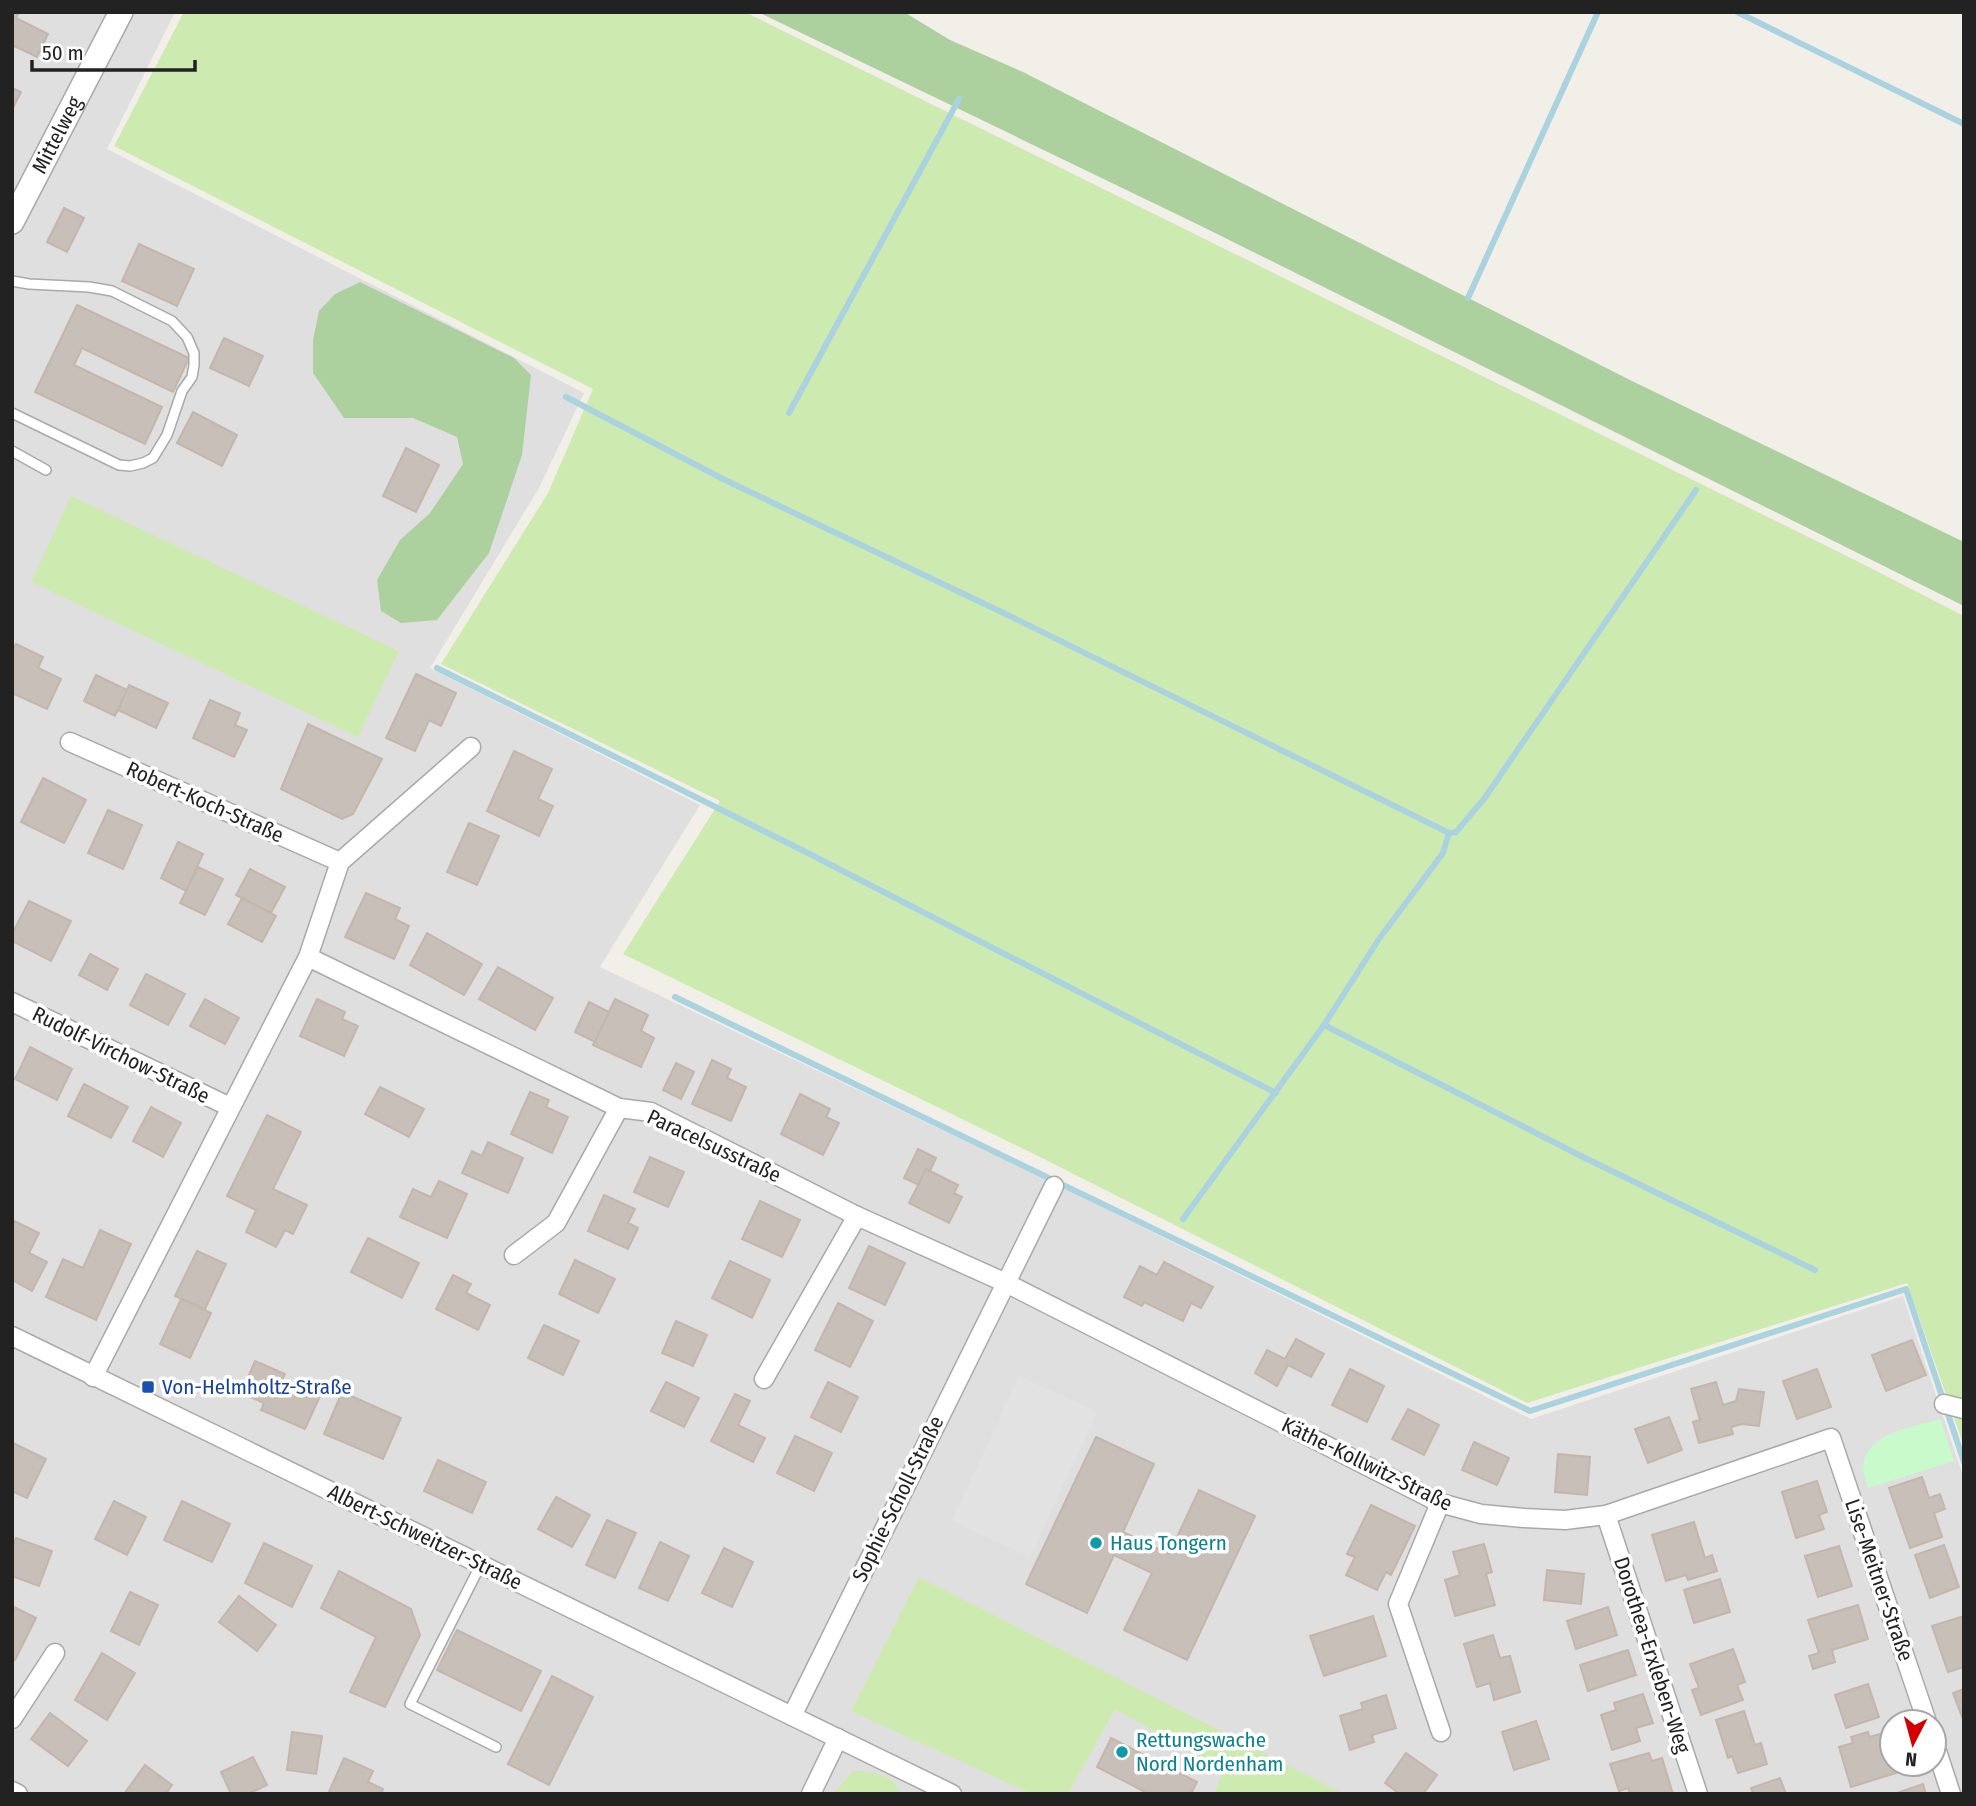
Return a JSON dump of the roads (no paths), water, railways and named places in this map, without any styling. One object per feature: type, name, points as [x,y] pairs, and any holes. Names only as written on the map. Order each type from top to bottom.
[{"type":"street","name":"Mittelweg","points":[[12,222],[121,12]]},
{"type":"street","name":"Robert-Koch-Straße","points":[[70,742],[340,862]]},
{"type":"street","points":[[93,1377],[308,957],[340,862],[471,747]]},
{"type":"street","name":"Paracelsusstraße","points":[[308,957],[619,1108],[651,1112],[856,1216],[1006,1283]]},
{"type":"street","name":"Rudolf-Virchow-Straße","points":[[12,1002],[230,1107]]},
{"type":"street","points":[[513,1255],[556,1223],[619,1108]]},
{"type":"street","name":"Sophie-Scholl-Straße","points":[[792,1716],[1054,1186]]},
{"type":"street","points":[[764,1379],[856,1216]]},
{"type":"street","name":"Käthe-Kollwitz-Straße","points":[[1006,1283],[1440,1503],[1481,1514],[1565,1520],[1606,1515],[1830,1438]]},
{"type":"street","name":"Albert-Schweitzer-Straße","points":[[12,1336],[838,1738],[928,1788],[953,1794]]},
{"type":"street","points":[[1944,1404],[1964,1409]]},
{"type":"street","name":"Lise-Meitner-Straße","points":[[1830,1438],[1922,1708]]},
{"type":"street","points":[[1440,1503],[1398,1604],[1441,1732]]},
{"type":"street","name":"Dorothea-Erxleben-Weg","points":[[1606,1515],[1699,1794]]},
{"type":"street","points":[[12,1719],[55,1653]]},
{"type":"street","points":[[811,1794],[838,1738]]},
{"type":"street","points":[[12,1791],[18,1794]]},
{"type":"lane","points":[[12,281],[89,287],[123,296],[172,321],[187,338],[194,353],[194,365],[167,435],[153,458],[143,463],[119,465],[12,413]]},
{"type":"lane","points":[[12,451],[46,470]]},
{"type":"lane","points":[[481,1564],[410,1704],[496,1747]]},
{"type":"waterway","points":[[1468,298],[1598,12]]},
{"type":"waterway","points":[[1737,12],[1964,124]]},
{"type":"waterway","points":[[789,413],[959,99]]},
{"type":"waterway","points":[[566,397],[723,479],[1014,618],[1449,833],[1456,832],[1484,799],[1696,490]]},
{"type":"waterway","points":[[437,668],[798,848],[1276,1093]]},
{"type":"waterway","points":[[1183,1219],[1324,1025],[1379,939],[1443,853],[1449,833]]},
{"type":"waterway","points":[[675,997],[1530,1411],[1906,1289],[1964,1462]]},
{"type":"waterway","points":[[1324,1025],[1581,1156],[1815,1270]]},
{"type":"place","name":"Von-Helmholtz-Straße","points":[[148,1387]]},
{"type":"place","name":"Haus Tongern","points":[[1096,1543]]},
{"type":"place","name":"Rettungswache Nord Nordenham","points":[[1122,1752]]}]
